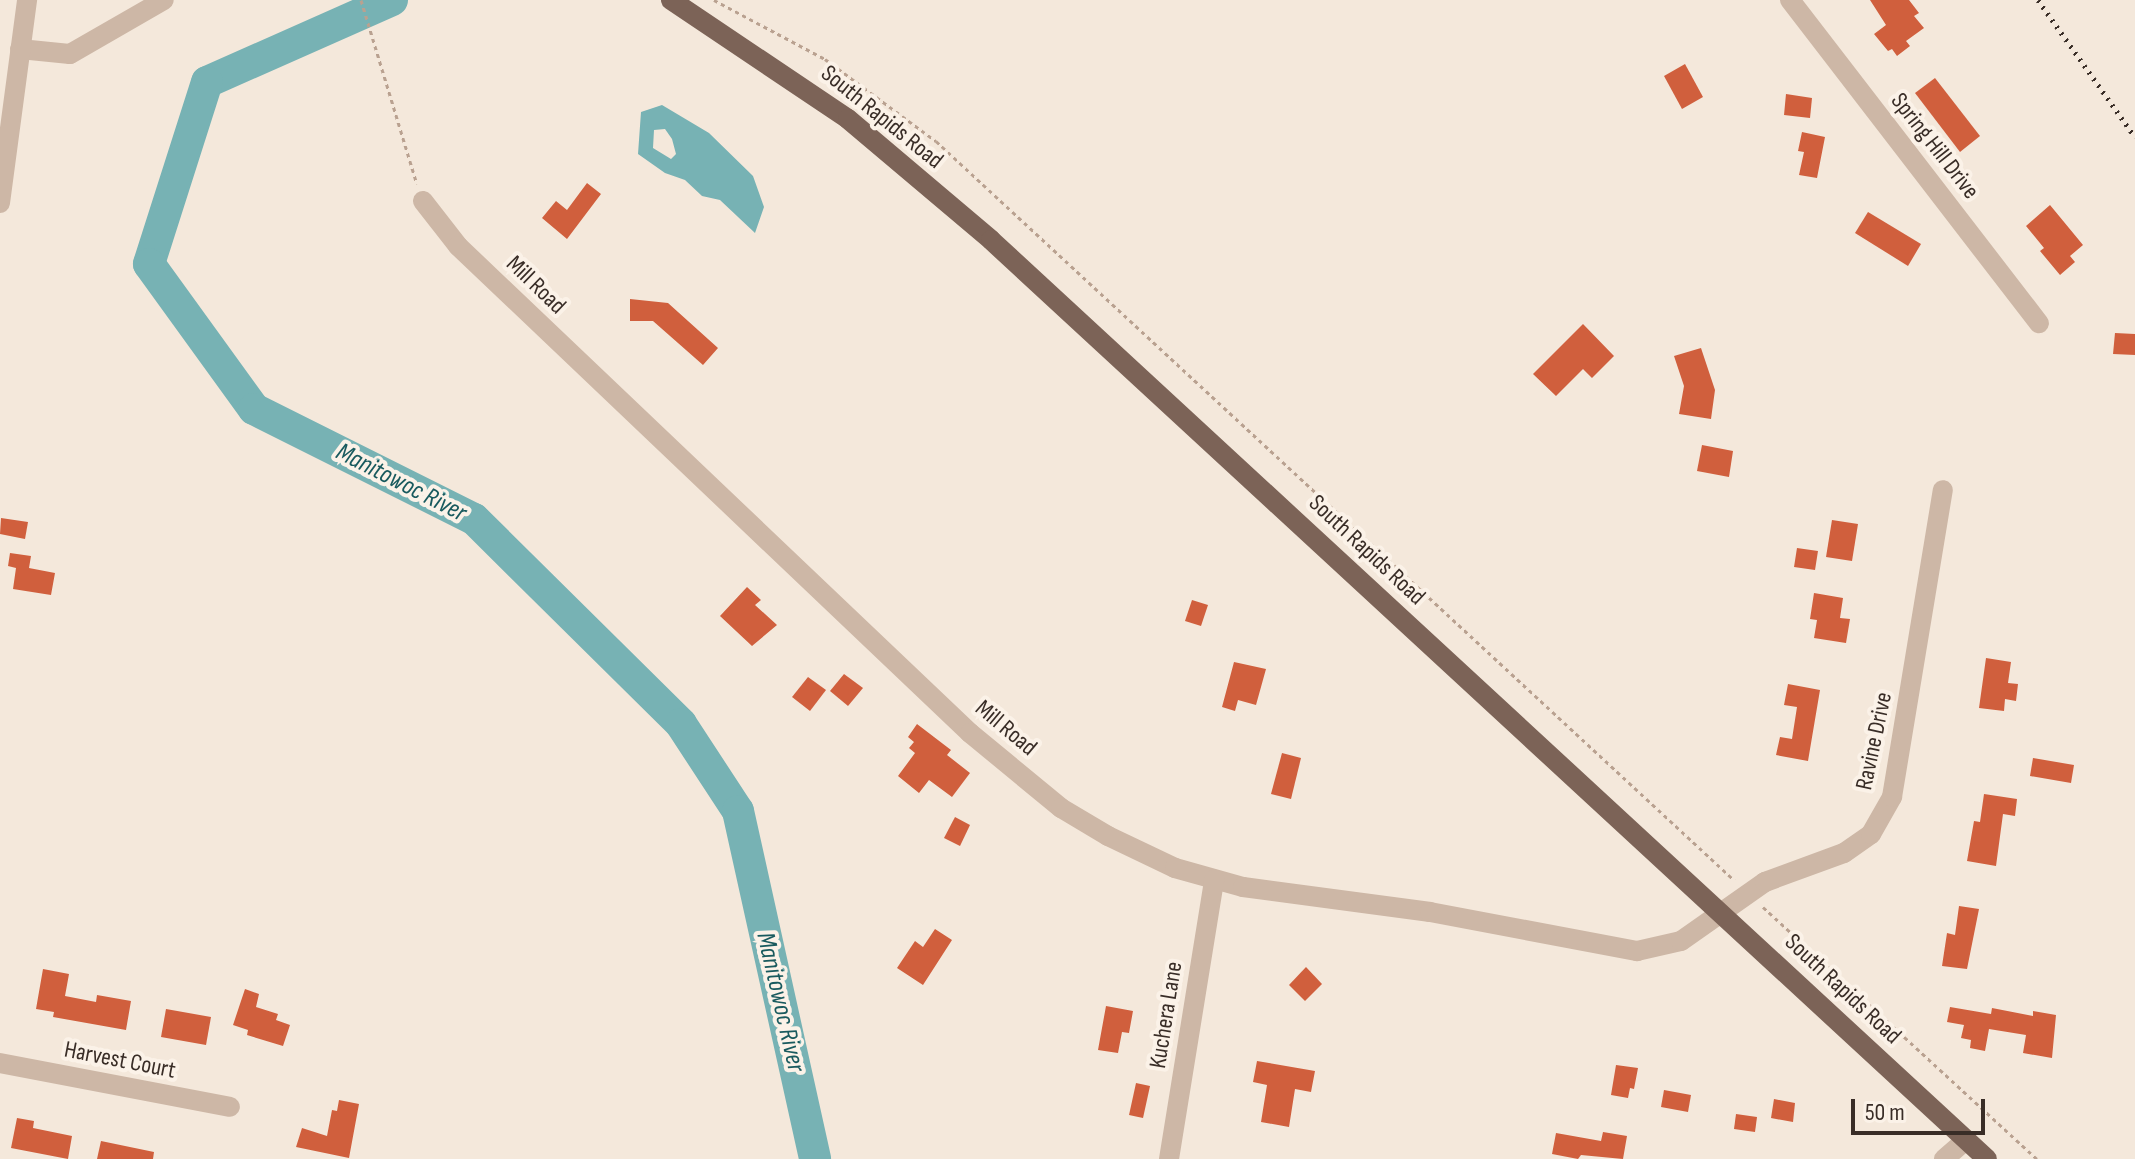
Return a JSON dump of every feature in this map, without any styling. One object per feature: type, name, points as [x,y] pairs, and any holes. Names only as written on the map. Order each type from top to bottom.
[{"type":"main road","name":"South Rapids Road","points":[[679,4],[848,119],[991,240],[1724,913],[1987,1159]]},
{"type":"street","points":[[0,203],[27,0]]},
{"type":"street","name":"Spring Hill Drive","points":[[1790,0],[2039,323]]},
{"type":"street","points":[[20,49],[70,54],[143,5]]},
{"type":"street","name":"Mill Road","points":[[423,201],[458,246],[970,733],[1061,808],[1108,836],[1175,868],[1243,887],[1430,912],[1637,951],[1681,941],[1724,913]]},
{"type":"street","name":"Ravine Drive","points":[[1724,913],[1765,882],[1844,853],[1871,834],[1892,797],[1943,490]]},
{"type":"street","name":"Kuchera Lane","points":[[1169,1159],[1214,880]]},
{"type":"street","name":"Harvest Court","points":[[0,1063],[230,1107]]},
{"type":"street","points":[[1944,1159],[1966,1140]]},
{"type":"path","points":[[361,0],[423,201]]},
{"type":"path","points":[[714,0],[825,59],[936,141],[2037,1159]]},
{"type":"water","points":[[662,105],[709,133],[753,176],[764,207],[755,233],[720,200],[702,196],[685,180],[665,173],[638,154],[641,112]],"holes":[[[665,129],[676,154],[671,159],[653,148],[654,130]]]},
{"type":"building","points":[[1870,0],[1909,0],[1919,13],[1914,16],[1924,28],[1906,41],[1910,46],[1897,56],[1892,49],[1888,51],[1874,34],[1886,25]]},
{"type":"building","points":[[1685,64],[1703,97],[1682,109],[1664,76]]},
{"type":"building","points":[[1935,78],[1980,136],[1960,152],[1915,93]]},
{"type":"building","points":[[1786,94],[1812,98],[1810,118],[1784,115]]},
{"type":"building","points":[[1802,132],[1825,137],[1817,178],[1799,175],[1804,152],[1798,151]]},
{"type":"building","points":[[587,183],[601,194],[567,239],[542,218],[556,201],[567,210]]},
{"type":"building","points":[[2050,205],[2083,245],[2070,256],[2075,262],[2060,275],[2040,251],[2044,248],[2026,226]]},
{"type":"building","points":[[1868,212],[1921,244],[1908,266],[1855,233]]},
{"type":"building","points":[[630,299],[668,303],[718,348],[703,365],[653,321],[630,321]]},
{"type":"building","points":[[1583,324],[1614,356],[1592,378],[1583,369],[1556,396],[1533,374]]},
{"type":"building","points":[[2115,333],[2135,334],[2135,355],[2113,354]]},
{"type":"building","points":[[1701,348],[1715,390],[1711,419],[1679,414],[1684,386],[1674,356]]},
{"type":"building","points":[[1702,445],[1733,451],[1729,477],[1697,471]]},
{"type":"building","points":[[1,518],[28,522],[25,539],[0,534]]},
{"type":"building","points":[[1832,520],[1858,524],[1852,561],[1826,557]]},
{"type":"building","points":[[1797,548],[1818,551],[1815,570],[1794,567]]},
{"type":"building","points":[[10,553],[31,556],[29,568],[55,573],[51,595],[13,589],[16,568],[8,566]]},
{"type":"building","points":[[747,587],[761,600],[755,605],[777,625],[752,646],[720,616]]},
{"type":"building","points":[[1814,593],[1843,598],[1840,618],[1850,619],[1846,643],[1814,638],[1817,620],[1810,619]]},
{"type":"building","points":[[1192,600],[1208,605],[1201,626],[1185,621]]},
{"type":"building","points":[[1986,658],[2011,662],[2008,683],[2018,684],[2016,701],[2005,699],[2004,711],[1979,708]]},
{"type":"building","points":[[1234,662],[1266,669],[1256,705],[1238,700],[1235,711],[1222,707]]},
{"type":"building","points":[[844,674],[863,688],[848,706],[830,691]]},
{"type":"building","points":[[808,677],[826,690],[810,711],[792,697]]},
{"type":"building","points":[[1788,684],[1820,690],[1808,761],[1776,755],[1780,737],[1792,739],[1797,707],[1784,705]]},
{"type":"building","points":[[917,724],[951,750],[947,755],[970,773],[952,797],[929,780],[919,793],[898,776],[915,753],[909,748],[914,742],[908,737]]},
{"type":"building","points":[[1282,753],[1301,758],[1291,799],[1271,794]]},
{"type":"building","points":[[2033,758],[2074,765],[2071,783],[2030,776]]},
{"type":"building","points":[[1984,794],[2017,799],[2015,816],[2003,814],[1996,866],[1967,861],[1974,821],[1980,822]]},
{"type":"building","points":[[955,817],[970,825],[960,846],[944,838]]},
{"type":"building","points":[[1959,906],[1979,909],[1967,969],[1942,966],[1947,933],[1955,935]]},
{"type":"building","points":[[935,929],[952,940],[923,985],[897,968],[915,941],[923,947]]},
{"type":"building","points":[[1306,967],[1322,984],[1305,1001],[1289,985]]},
{"type":"building","points":[[43,969],[69,974],[65,996],[96,1002],[97,995],[131,1001],[126,1030],[53,1017],[54,1012],[36,1009]]},
{"type":"building","points":[[245,989],[259,994],[256,1007],[278,1014],[276,1020],[290,1025],[283,1046],[247,1035],[248,1030],[233,1025]]},
{"type":"building","points":[[1106,1006],[1133,1011],[1129,1033],[1122,1032],[1118,1053],[1098,1050]]},
{"type":"building","points":[[1950,1007],[1991,1014],[1992,1008],[2033,1016],[2033,1011],[2056,1015],[2052,1058],[2023,1053],[2026,1035],[1989,1029],[1985,1051],[1970,1048],[1971,1040],[1961,1038],[1964,1025],[1947,1022]]},
{"type":"building","points":[[166,1009],[211,1017],[206,1045],[161,1037]]},
{"type":"building","points":[[1257,1061],[1315,1071],[1311,1092],[1295,1089],[1289,1127],[1261,1122],[1267,1085],[1253,1082]]},
{"type":"building","points":[[1616,1065],[1638,1068],[1634,1089],[1630,1088],[1628,1098],[1611,1095]]},
{"type":"building","points":[[1136,1083],[1150,1086],[1143,1118],[1129,1115]]},
{"type":"building","points":[[1664,1090],[1691,1095],[1688,1112],[1661,1107]]},
{"type":"building","points":[[1774,1099],[1795,1103],[1793,1122],[1771,1118]]},
{"type":"building","points":[[339,1100],[359,1104],[349,1158],[296,1147],[302,1128],[327,1136],[332,1110],[337,1111]]},
{"type":"building","points":[[1736,1114],[1757,1117],[1755,1132],[1734,1129]]},
{"type":"building","points":[[17,1118],[34,1121],[33,1128],[72,1136],[68,1159],[11,1148]]},
{"type":"building","points":[[1603,1132],[1627,1136],[1623,1159],[1581,1155],[1578,1159],[1552,1154],[1556,1133],[1601,1141]]},
{"type":"building","points":[[101,1141],[154,1152],[153,1159],[97,1159]]},
{"type":"waterway","name":"Manitowoc River","points":[[392,0],[207,82],[149,264],[254,409],[474,519],[681,724],[738,811],[815,1159]]},
{"type":"railway","points":[[2038,0],[2135,137]]}]
